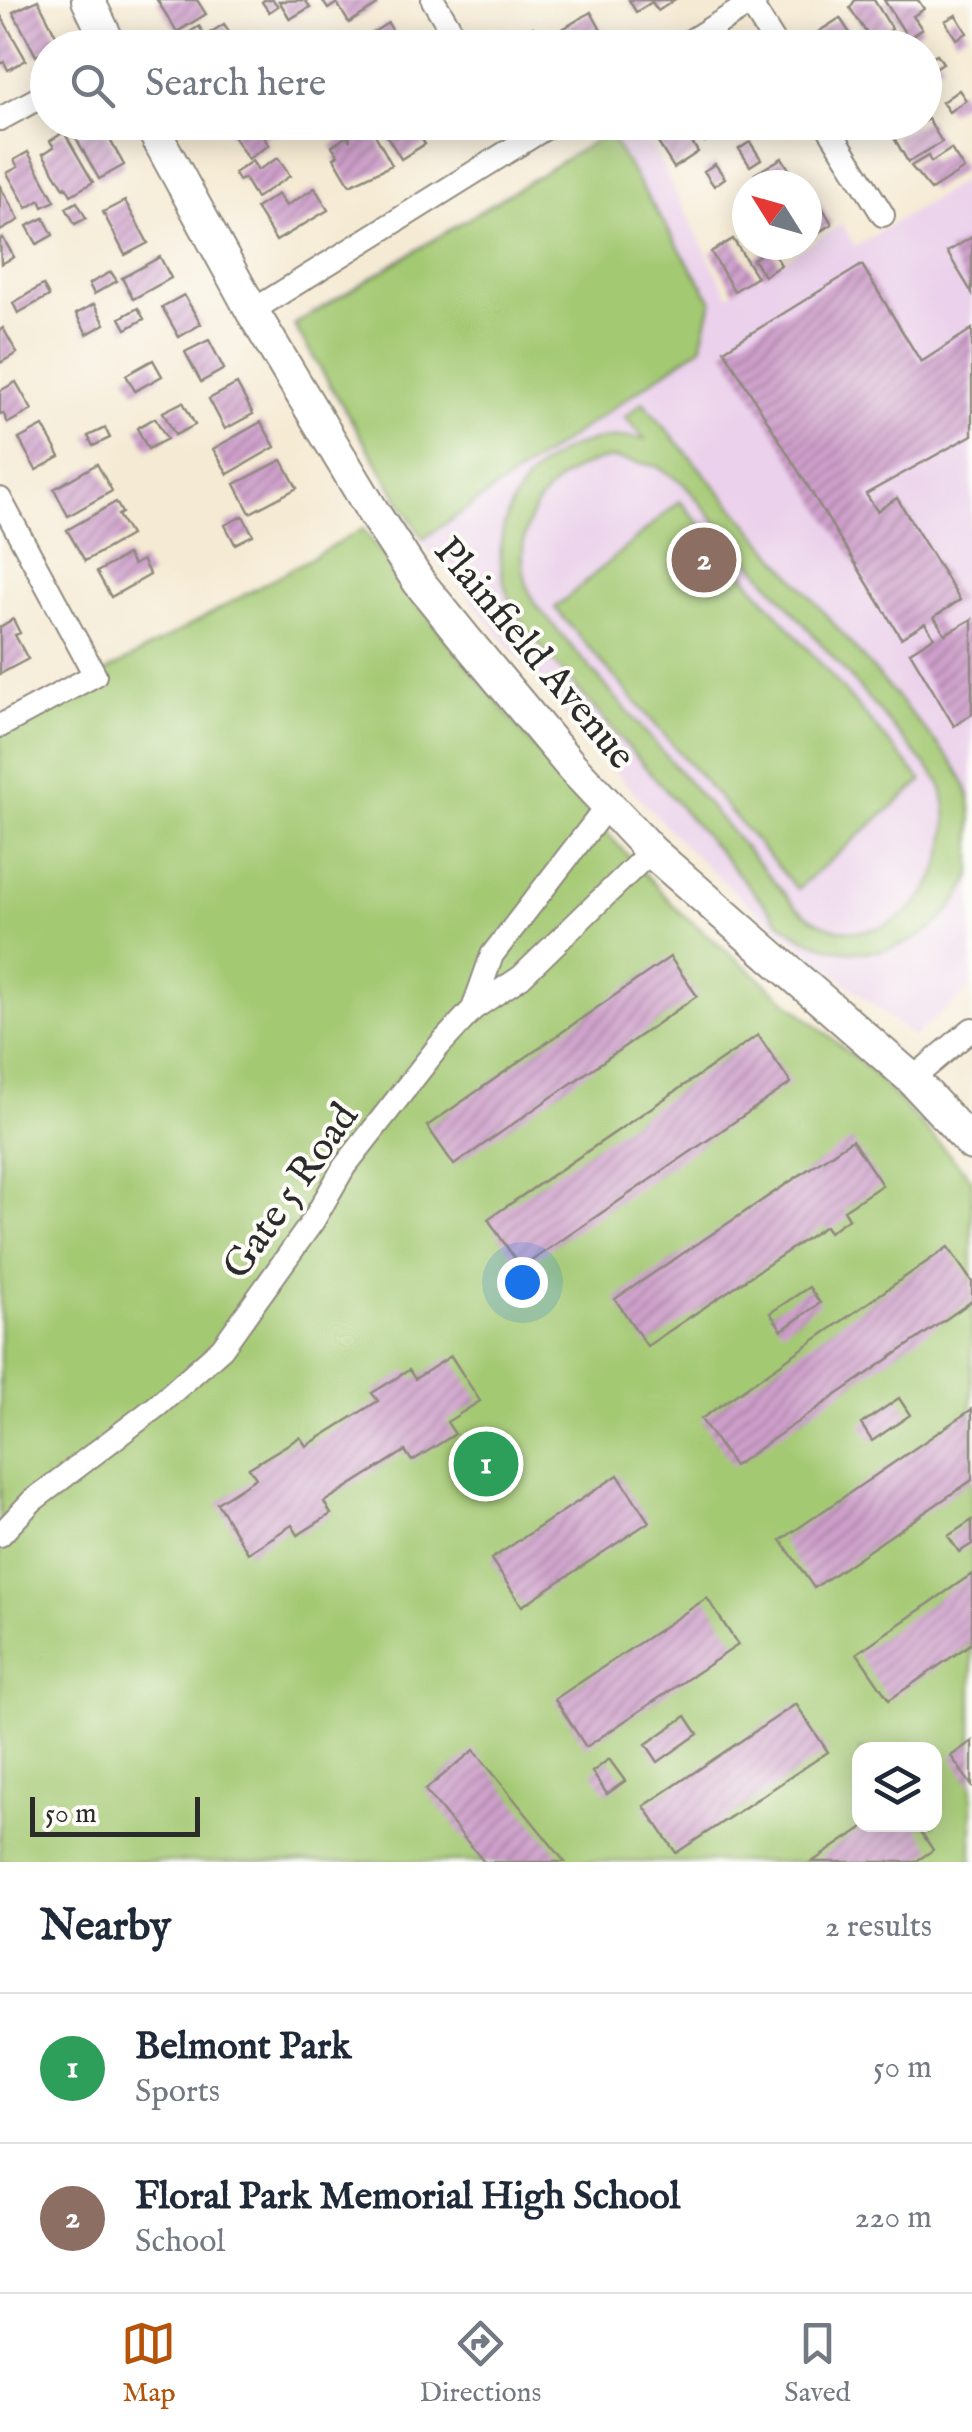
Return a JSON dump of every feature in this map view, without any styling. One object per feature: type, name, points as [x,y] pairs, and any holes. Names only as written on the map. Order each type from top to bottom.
[{"type":"main road","points":[[88,0],[102,30]]},
{"type":"main road","name":"Plainfield Avenue","points":[[159,140],[252,311],[419,582],[572,767],[651,851],[912,1079],[972,1144]]},
{"type":"street","points":[[433,0],[451,30]]},
{"type":"street","points":[[707,30],[751,1],[768,30]]},
{"type":"street","points":[[0,119],[30,103]]},
{"type":"street","points":[[252,311],[527,140]]},
{"type":"street","points":[[836,140],[884,215]]},
{"type":"street","points":[[0,499],[95,675],[0,726]]},
{"type":"street","name":"Gate 5 Road","points":[[473,1009],[492,955],[608,804]]},
{"type":"street","name":"Gate 5 Road","points":[[0,1536],[32,1502],[158,1406],[222,1348],[312,1222],[344,1167],[438,1047],[473,1009],[521,977],[651,851]]},
{"type":"street","points":[[912,1079],[972,1029]]},
{"type":"shaded area","points":[[594,140],[649,140],[728,295],[784,260],[822,260],[822,236],[842,224],[855,247],[972,175],[972,988],[913,1037],[738,895],[684,845],[596,752],[421,540],[291,324]]},
{"type":"green space","points":[[597,140],[612,140],[712,301],[701,347],[423,539],[294,325]]},
{"type":"green space","points":[[643,402],[950,759],[963,779],[971,805],[971,874],[951,909],[913,940],[868,952],[845,951],[800,936],[780,922],[528,632],[508,596],[501,560],[504,526],[518,494],[539,468],[569,449],[604,439],[645,439],[625,417]],"holes":[[[612,458],[656,466],[683,483],[940,782],[947,818],[943,852],[931,883],[913,908],[888,924],[860,931],[828,926],[796,907],[535,604],[523,555],[534,510],[547,491],[587,464]]]},
{"type":"green space","points":[[680,501],[922,781],[797,889],[555,608]]},
{"type":"green space","points":[[363,529],[574,797],[680,912],[872,1072],[972,1179],[972,1862],[0,1862],[0,731]]},
{"type":"building","points":[[38,0],[53,30],[30,30],[30,45],[13,12]]},
{"type":"building","points":[[157,0],[197,0],[206,14],[176,30]]},
{"type":"building","points":[[264,0],[273,0],[278,6],[269,12]]},
{"type":"building","points":[[305,0],[310,7],[290,19],[279,1]]},
{"type":"building","points":[[322,0],[374,0],[377,5],[349,23],[337,3],[328,9]]},
{"type":"building","points":[[629,0],[674,0],[658,11],[652,2],[636,12]]},
{"type":"building","points":[[855,0],[874,0],[892,29],[864,30],[850,8]]},
{"type":"building","points":[[884,0],[918,0],[924,9],[913,16],[922,29],[903,30]]},
{"type":"building","points":[[591,12],[601,30],[561,30]]},
{"type":"building","points":[[0,14],[26,60],[8,70],[4,62],[0,64]]},
{"type":"building","points":[[956,15],[967,33],[956,39],[945,21]]},
{"type":"building","points":[[840,18],[848,30],[821,30]]},
{"type":"building","points":[[959,90],[966,100],[949,112],[942,102]]},
{"type":"building","points":[[69,140],[93,182],[71,195],[43,154],[54,147],[50,141]]},
{"type":"building","points":[[77,140],[110,140],[124,165],[99,179]]},
{"type":"building","points":[[236,140],[265,140],[269,145],[248,159]]},
{"type":"building","points":[[341,140],[378,140],[392,165],[350,185],[334,158],[338,155],[332,146]]},
{"type":"building","points":[[389,140],[422,140],[425,144],[401,159]]},
{"type":"building","points":[[656,140],[690,140],[698,152],[674,168]]},
{"type":"building","points":[[895,140],[941,140],[942,142],[908,162]]},
{"type":"building","points":[[750,142],[761,159],[750,166],[739,149]]},
{"type":"building","points":[[951,149],[964,169],[931,190],[911,166],[928,156],[931,162]]},
{"type":"building","points":[[28,152],[55,201],[43,207],[40,200],[27,208],[7,173],[18,167],[14,160]]},
{"type":"building","points":[[278,158],[290,176],[256,198],[244,178],[239,181],[234,173],[252,161],[258,170]]},
{"type":"building","points":[[782,158],[790,170],[762,170]]},
{"type":"building","points":[[715,164],[725,178],[714,186],[704,171]]},
{"type":"building","points":[[0,186],[19,220],[0,231]]},
{"type":"building","points":[[315,188],[328,210],[276,241],[256,208],[278,194],[286,206]]},
{"type":"building","points":[[125,201],[148,243],[125,255],[103,212]]},
{"type":"building","points":[[77,202],[86,218],[75,224],[66,208]]},
{"type":"building","points":[[822,207],[832,224],[822,230]]},
{"type":"building","points":[[44,218],[53,235],[37,244],[27,226]]},
{"type":"building","points":[[972,237],[972,293],[947,252]]},
{"type":"building","points":[[3,238],[14,257],[1,264],[0,240]]},
{"type":"building","points":[[732,240],[732,260],[746,260],[757,277],[734,291],[711,252]]},
{"type":"building","points":[[160,257],[171,278],[133,299],[122,278]]},
{"type":"building","points":[[754,260],[778,260],[781,265],[764,276]]},
{"type":"building","points":[[862,265],[921,362],[972,329],[972,435],[866,494],[877,511],[897,498],[960,600],[934,617],[945,634],[972,619],[972,714],[954,726],[910,652],[934,637],[925,623],[901,638],[724,350]]},
{"type":"building","points":[[111,272],[117,281],[94,294],[89,284]]},
{"type":"building","points":[[43,285],[49,296],[18,313],[13,303]]},
{"type":"building","points":[[184,295],[201,324],[179,337],[162,307]]},
{"type":"building","points":[[94,304],[105,324],[87,334],[76,314]]},
{"type":"building","points":[[138,308],[144,319],[126,329],[120,318]]},
{"type":"building","points":[[3,328],[17,353],[0,363],[0,330]]},
{"type":"building","points":[[209,340],[224,369],[201,382],[185,352]]},
{"type":"building","points":[[153,360],[162,376],[135,391],[126,375]]},
{"type":"building","points":[[16,382],[32,410],[8,423],[0,414],[0,391]]},
{"type":"building","points":[[237,384],[253,414],[225,429],[209,399]]},
{"type":"building","points":[[183,402],[195,425],[175,435],[163,412]]},
{"type":"building","points":[[155,418],[167,439],[148,449],[137,428]]},
{"type":"building","points":[[261,422],[275,447],[228,474],[213,449]]},
{"type":"building","points":[[43,426],[60,457],[36,470],[19,439]]},
{"type":"building","points":[[105,428],[110,438],[93,446],[88,436]]},
{"type":"building","points":[[282,460],[297,488],[250,513],[235,484]]},
{"type":"building","points":[[97,464],[112,491],[68,516],[54,489]]},
{"type":"building","points":[[116,502],[122,513],[118,515],[130,535],[85,561],[67,530]]},
{"type":"building","points":[[243,516],[253,535],[235,544],[225,525]]},
{"type":"building","points":[[127,555],[133,565],[142,560],[150,575],[111,597],[97,572]]},
{"type":"building","points":[[13,619],[20,633],[15,635],[28,659],[0,674],[0,627]]},
{"type":"building","points":[[670,957],[697,996],[454,1165],[427,1126]]},
{"type":"building","points":[[758,1035],[791,1083],[521,1268],[488,1219]]},
{"type":"building","points":[[852,1140],[882,1185],[844,1210],[849,1218],[829,1232],[825,1226],[647,1346],[615,1299]]},
{"type":"building","points":[[948,1247],[972,1282],[972,1301],[734,1466],[701,1419]]},
{"type":"building","points":[[809,1287],[820,1303],[782,1330],[770,1313]]},
{"type":"building","points":[[451,1356],[480,1401],[447,1422],[455,1434],[412,1461],[405,1451],[324,1502],[331,1514],[298,1535],[292,1525],[248,1553],[217,1503],[256,1478],[249,1468],[300,1437],[306,1446],[378,1401],[372,1393],[409,1370],[415,1379]]},
{"type":"building","points":[[899,1398],[910,1415],[872,1441],[861,1424]]},
{"type":"building","points":[[972,1409],[972,1480],[814,1588],[781,1540]]},
{"type":"building","points":[[618,1475],[649,1522],[522,1606],[491,1559]]},
{"type":"building","points":[[972,1520],[972,1544],[959,1552],[948,1536]]},
{"type":"building","points":[[972,1574],[972,1643],[889,1700],[857,1653]]},
{"type":"building","points":[[707,1598],[738,1645],[586,1747],[555,1699]]},
{"type":"building","points":[[796,1704],[828,1752],[676,1853],[644,1806]]},
{"type":"building","points":[[686,1716],[698,1734],[658,1762],[646,1744]]},
{"type":"building","points":[[972,1741],[972,1786],[951,1756]]},
{"type":"building","points":[[474,1750],[565,1862],[484,1862],[425,1790]]},
{"type":"building","points":[[609,1759],[625,1781],[607,1794],[592,1772]]},
{"type":"building","points":[[856,1832],[921,1832],[933,1850],[915,1862],[812,1862]]},
{"type":"place","name":"Floral Park Memorial High School","points":[[704,560]]},
{"type":"place","name":"Belmont Park","points":[[486,1464]]}]
